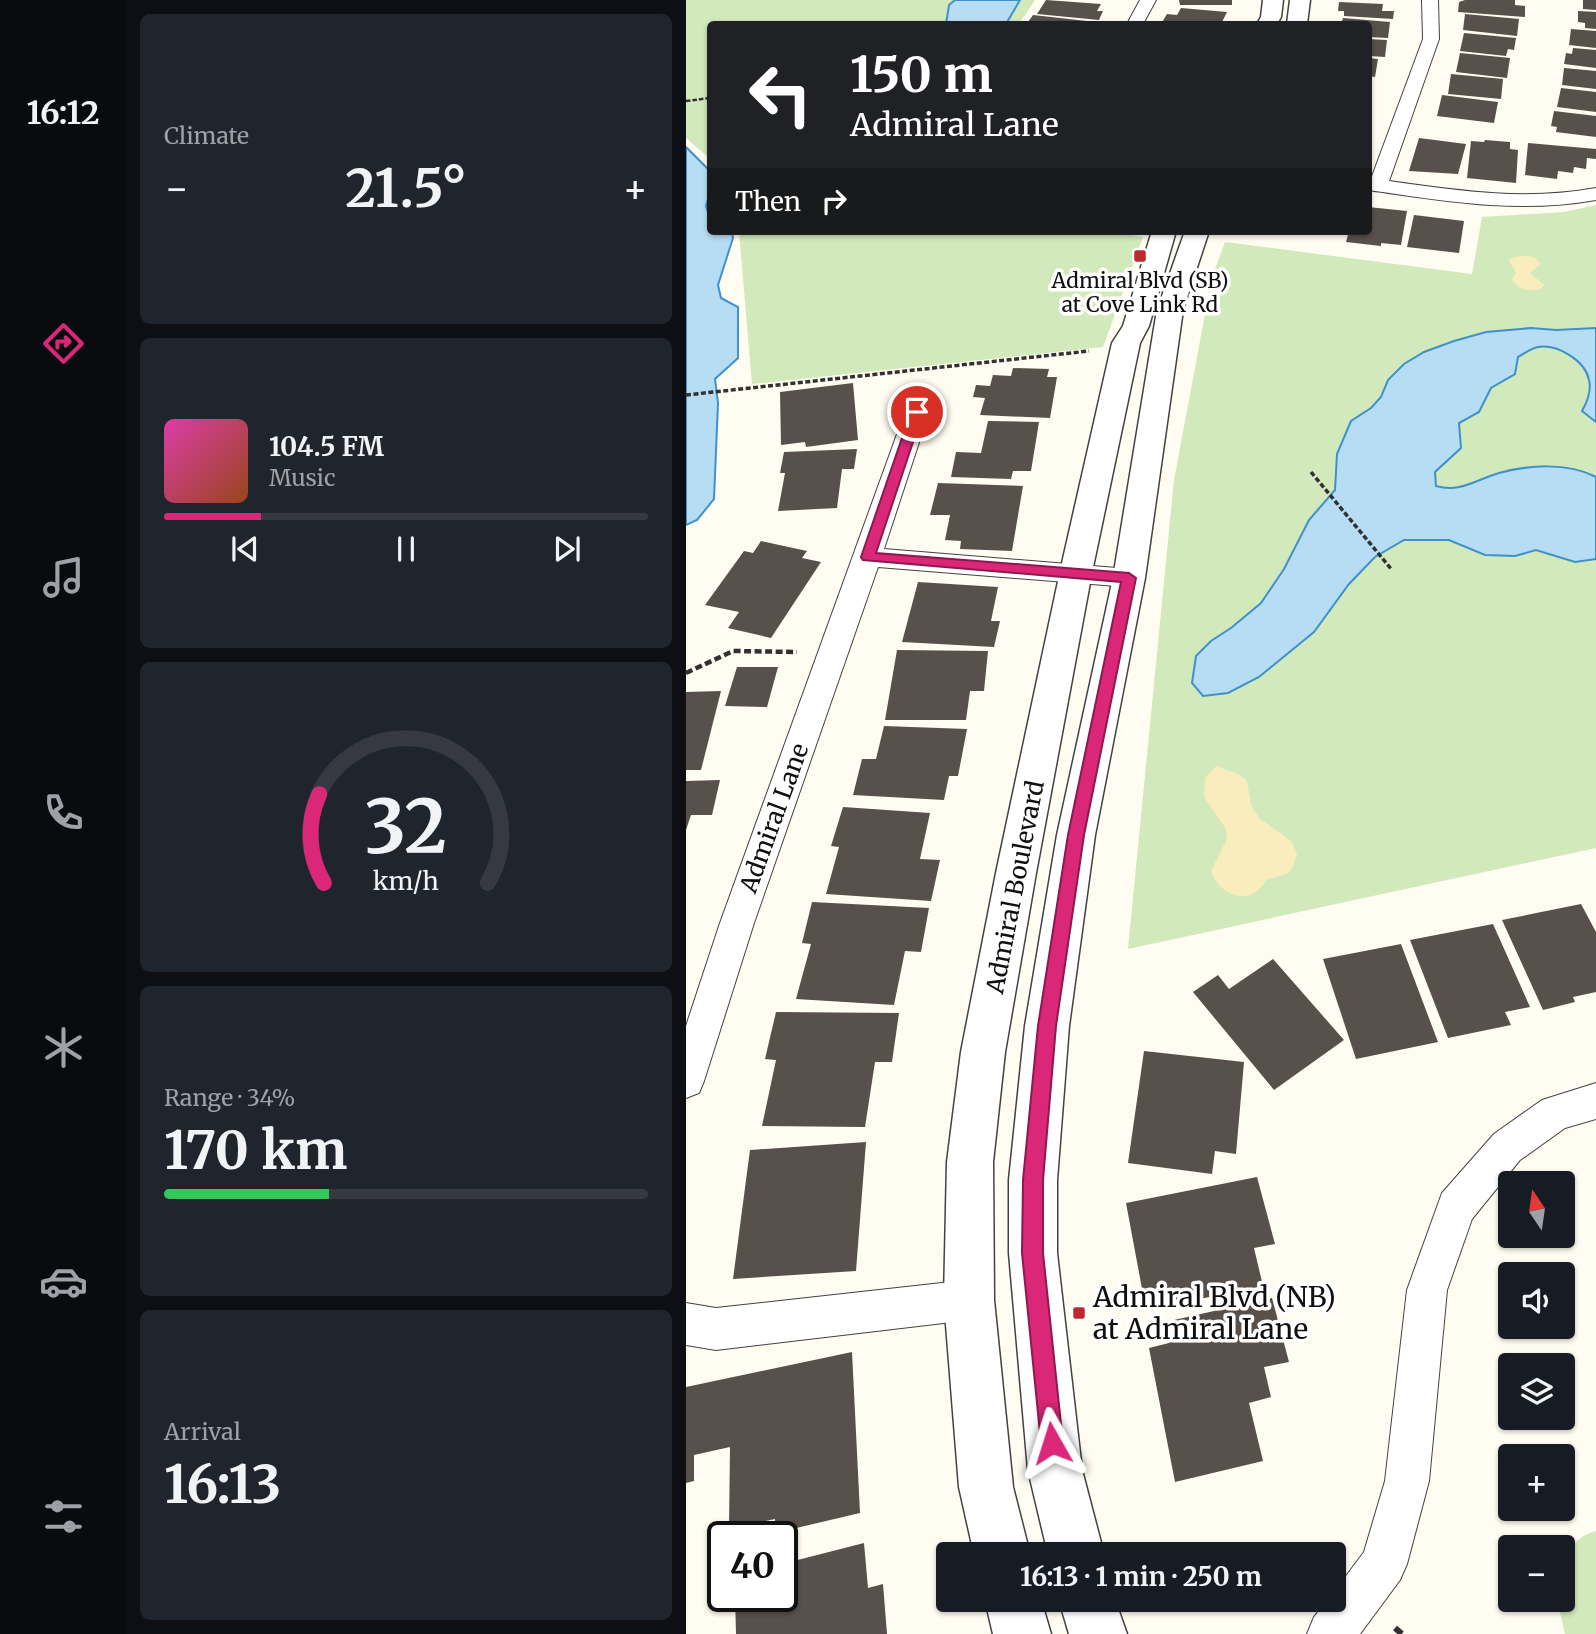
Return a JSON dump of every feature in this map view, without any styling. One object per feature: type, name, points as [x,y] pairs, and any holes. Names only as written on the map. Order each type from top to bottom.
[{"type":"street","points":[[1137,21],[1148,0]]},
{"type":"street","points":[[1269,21],[1273,0]]},
{"type":"street","points":[[1297,21],[1300,0]]},
{"type":"street","points":[[1430,0],[1433,17],[1427,52],[1373,184],[1489,201],[1532,203],[1596,194]]},
{"type":"street","name":"Admiral Boulevard","points":[[999,1542],[986,1487],[969,1300],[970,1162],[983,1052],[1076,572],[1126,343],[1136,326],[1163,235]]},
{"type":"street","name":"Admiral Boulevard","points":[[1073,1542],[1055,1470],[1032,1253],[1033,1180],[1047,1026],[1076,835],[1129,578],[1170,310],[1196,235]]},
{"type":"street","name":"Admiral Lane","points":[[686,1081],[737,923],[917,412]]},
{"type":"street","points":[[867,557],[1129,578]]},
{"type":"street","points":[[1331,1634],[1384,1564],[1407,1481],[1427,1290],[1456,1207],[1507,1147],[1555,1113],[1596,1101]]},
{"type":"street","points":[[686,1324],[716,1329],[969,1300]]},
{"type":"street","points":[[1016,1612],[1022,1634]]},
{"type":"street","points":[[1091,1612],[1098,1634]]},
{"type":"path","points":[[686,101],[707,98]]},
{"type":"path","points":[[686,395],[1091,351]]},
{"type":"path","points":[[1311,472],[1384,557],[1392,570]]},
{"type":"path","points":[[686,673],[733,651],[754,649],[833,654]]},
{"type":"path","points":[[1395,1628],[1402,1634]]},
{"type":"green space","points":[[686,0],[1035,0],[1021,21],[707,21],[707,156],[686,138]]},
{"type":"green space","points":[[1596,205],[1596,848],[1128,949],[1174,480],[1212,277],[1225,242],[1472,274],[1482,217],[1564,212]]},
{"type":"green space","points":[[739,235],[1143,237],[1103,347],[752,384]]},
{"type":"green space","points":[[1596,1531],[1596,1634],[1565,1634],[1560,1612],[1575,1612],[1575,1543],[1585,1535]]},
{"type":"sand","points":[[1534,257],[1541,264],[1530,273],[1544,285],[1542,288],[1525,290],[1512,279],[1516,273],[1509,260]]},
{"type":"sand","points":[[1216,766],[1238,774],[1247,781],[1251,805],[1259,818],[1291,841],[1297,854],[1293,867],[1287,874],[1266,880],[1260,889],[1244,896],[1228,892],[1221,887],[1211,871],[1227,839],[1226,829],[1204,797],[1205,778]]},
{"type":"water","points":[[955,0],[1020,0],[1008,21],[946,21],[949,5]]},
{"type":"water","points":[[686,147],[707,168],[707,235],[733,235],[718,285],[721,298],[738,307],[738,358],[715,379],[718,403],[714,499],[697,520],[686,525]]},
{"type":"water","points":[[1531,328],[1596,328],[1596,422],[1582,411],[1590,388],[1582,366],[1569,355],[1553,348],[1533,349],[1518,357],[1515,374],[1491,388],[1479,412],[1459,423],[1461,448],[1435,472],[1436,486],[1460,487],[1499,473],[1548,466],[1573,469],[1596,477],[1596,559],[1575,562],[1536,550],[1515,556],[1485,555],[1449,540],[1404,540],[1375,557],[1349,584],[1314,632],[1259,677],[1228,693],[1203,696],[1192,683],[1196,656],[1211,641],[1261,603],[1284,569],[1309,520],[1335,490],[1337,454],[1351,421],[1371,408],[1381,397],[1388,380],[1404,364],[1424,352],[1486,332]]},
{"type":"building","points":[[1046,0],[1101,4],[1097,11],[1103,11],[1099,20],[1037,14]]},
{"type":"building","points":[[1179,0],[1232,0],[1232,5],[1180,5]]},
{"type":"building","points":[[1515,0],[1515,5],[1525,6],[1525,17],[1458,12],[1459,2]]},
{"type":"building","points":[[1583,0],[1596,0],[1596,10],[1583,9]]},
{"type":"building","points":[[1339,2],[1383,4],[1382,11],[1394,11],[1393,19],[1344,16],[1344,11],[1338,11]]},
{"type":"building","points":[[1181,8],[1227,12],[1222,21],[1163,21],[1167,14],[1177,15]]},
{"type":"building","points":[[1578,11],[1596,12],[1596,29],[1585,28],[1585,23],[1578,22]]},
{"type":"building","points":[[1465,14],[1519,19],[1517,36],[1463,30]]},
{"type":"building","points":[[1033,15],[1087,21],[1029,21]]},
{"type":"building","points":[[1343,18],[1390,22],[1388,38],[1372,37],[1372,21],[1342,21]]},
{"type":"building","points":[[1571,29],[1596,31],[1596,48],[1569,45]]},
{"type":"building","points":[[1464,33],[1516,38],[1514,50],[1508,49],[1506,56],[1460,51]]},
{"type":"building","points":[[1372,39],[1387,40],[1385,57],[1372,56]]},
{"type":"building","points":[[1573,48],[1596,50],[1596,68],[1564,64],[1566,53],[1572,54]]},
{"type":"building","points":[[1460,53],[1510,58],[1507,78],[1456,72]]},
{"type":"building","points":[[1372,58],[1378,59],[1375,77],[1372,77]]},
{"type":"building","points":[[1564,68],[1596,71],[1596,89],[1562,85]]},
{"type":"building","points":[[1451,74],[1503,79],[1501,99],[1448,94]]},
{"type":"building","points":[[1561,88],[1596,92],[1596,112],[1557,107]]},
{"type":"building","points":[[1442,95],[1498,102],[1494,123],[1437,116]]},
{"type":"building","points":[[1554,111],[1596,116],[1596,137],[1556,132],[1557,127],[1551,126]]},
{"type":"building","points":[[1419,138],[1466,144],[1458,174],[1409,171]]},
{"type":"building","points":[[1471,141],[1510,142],[1510,149],[1518,150],[1516,183],[1467,178]]},
{"type":"building","points":[[1528,143],[1596,149],[1596,159],[1587,158],[1586,169],[1574,167],[1573,173],[1558,171],[1557,179],[1525,175]]},
{"type":"building","points":[[1372,207],[1407,211],[1401,245],[1346,242],[1348,235],[1372,235]]},
{"type":"building","points":[[1414,215],[1464,221],[1459,253],[1407,247]]},
{"type":"building","points":[[1013,368],[1049,369],[1047,377],[1057,377],[1050,418],[980,415],[985,398],[973,397],[976,385],[990,386],[993,375],[1011,376]]},
{"type":"building","points":[[853,383],[858,440],[806,447],[805,442],[781,445],[780,392]]},
{"type":"building","points":[[988,421],[1039,422],[1031,471],[1013,471],[1011,479],[951,477],[956,452],[981,453]]},
{"type":"building","points":[[857,449],[854,469],[842,469],[837,508],[778,511],[785,473],[780,473],[784,452]]},
{"type":"building","points":[[938,483],[1023,486],[1012,551],[960,549],[961,541],[945,540],[950,515],[930,515]]},
{"type":"building","points":[[761,541],[807,551],[802,558],[821,562],[771,638],[728,628],[739,612],[705,605],[744,551],[753,553]]},
{"type":"building","points":[[918,582],[998,587],[991,621],[1000,621],[994,647],[902,642]]},
{"type":"building","points":[[897,650],[988,651],[984,691],[970,691],[966,720],[885,720]]},
{"type":"building","points":[[737,667],[778,667],[767,707],[725,706]]},
{"type":"building","points":[[721,691],[701,770],[686,770],[686,692]]},
{"type":"building","points":[[884,726],[967,729],[958,776],[949,776],[944,800],[853,795],[862,759],[876,759]]},
{"type":"building","points":[[720,780],[712,815],[691,815],[686,830],[686,781]]},
{"type":"building","points":[[843,807],[930,813],[920,859],[940,860],[931,901],[826,894],[839,847],[831,846]]},
{"type":"building","points":[[812,902],[929,908],[921,952],[905,951],[894,1005],[796,999],[811,944],[802,943]]},
{"type":"building","points":[[1581,904],[1596,932],[1596,992],[1573,997],[1575,1002],[1543,1010],[1502,920]]},
{"type":"building","points":[[1493,924],[1530,1007],[1505,1012],[1511,1025],[1448,1038],[1410,940]]},
{"type":"building","points":[[1401,944],[1438,1042],[1356,1059],[1323,959]]},
{"type":"building","points":[[1273,959],[1344,1040],[1274,1090],[1193,992],[1218,975],[1229,989]]},
{"type":"building","points":[[776,1012],[899,1013],[892,1062],[875,1062],[865,1127],[762,1126],[776,1060],[765,1059]]},
{"type":"building","points":[[1144,1051],[1244,1062],[1236,1154],[1215,1151],[1212,1174],[1128,1163]]},
{"type":"building","points":[[866,1142],[856,1271],[733,1279],[750,1150]]},
{"type":"building","points":[[1257,1177],[1275,1244],[1254,1248],[1263,1286],[1146,1310],[1126,1203]]},
{"type":"building","points":[[1272,1298],[1289,1362],[1264,1367],[1271,1397],[1249,1403],[1263,1461],[1175,1482],[1149,1348],[1169,1343],[1165,1322]]},
{"type":"building","points":[[852,1352],[860,1513],[798,1528],[798,1521],[729,1521],[730,1447],[694,1455],[694,1481],[686,1483],[686,1387]]},
{"type":"building","points":[[864,1543],[868,1588],[883,1584],[887,1634],[736,1634],[735,1612],[798,1612],[798,1560]]},
{"type":"place","name":"Admiral Blvd (SB) at Cove Link Rd","points":[[1140,256]]},
{"type":"place","name":"Admiral Blvd (NB) at Admiral Lane","points":[[1079,1313]]},
{"type":"route","points":[[917,412],[867,557],[1129,578],[1076,835],[1047,1026],[1033,1180],[1032,1253],[1052,1443]]}]
